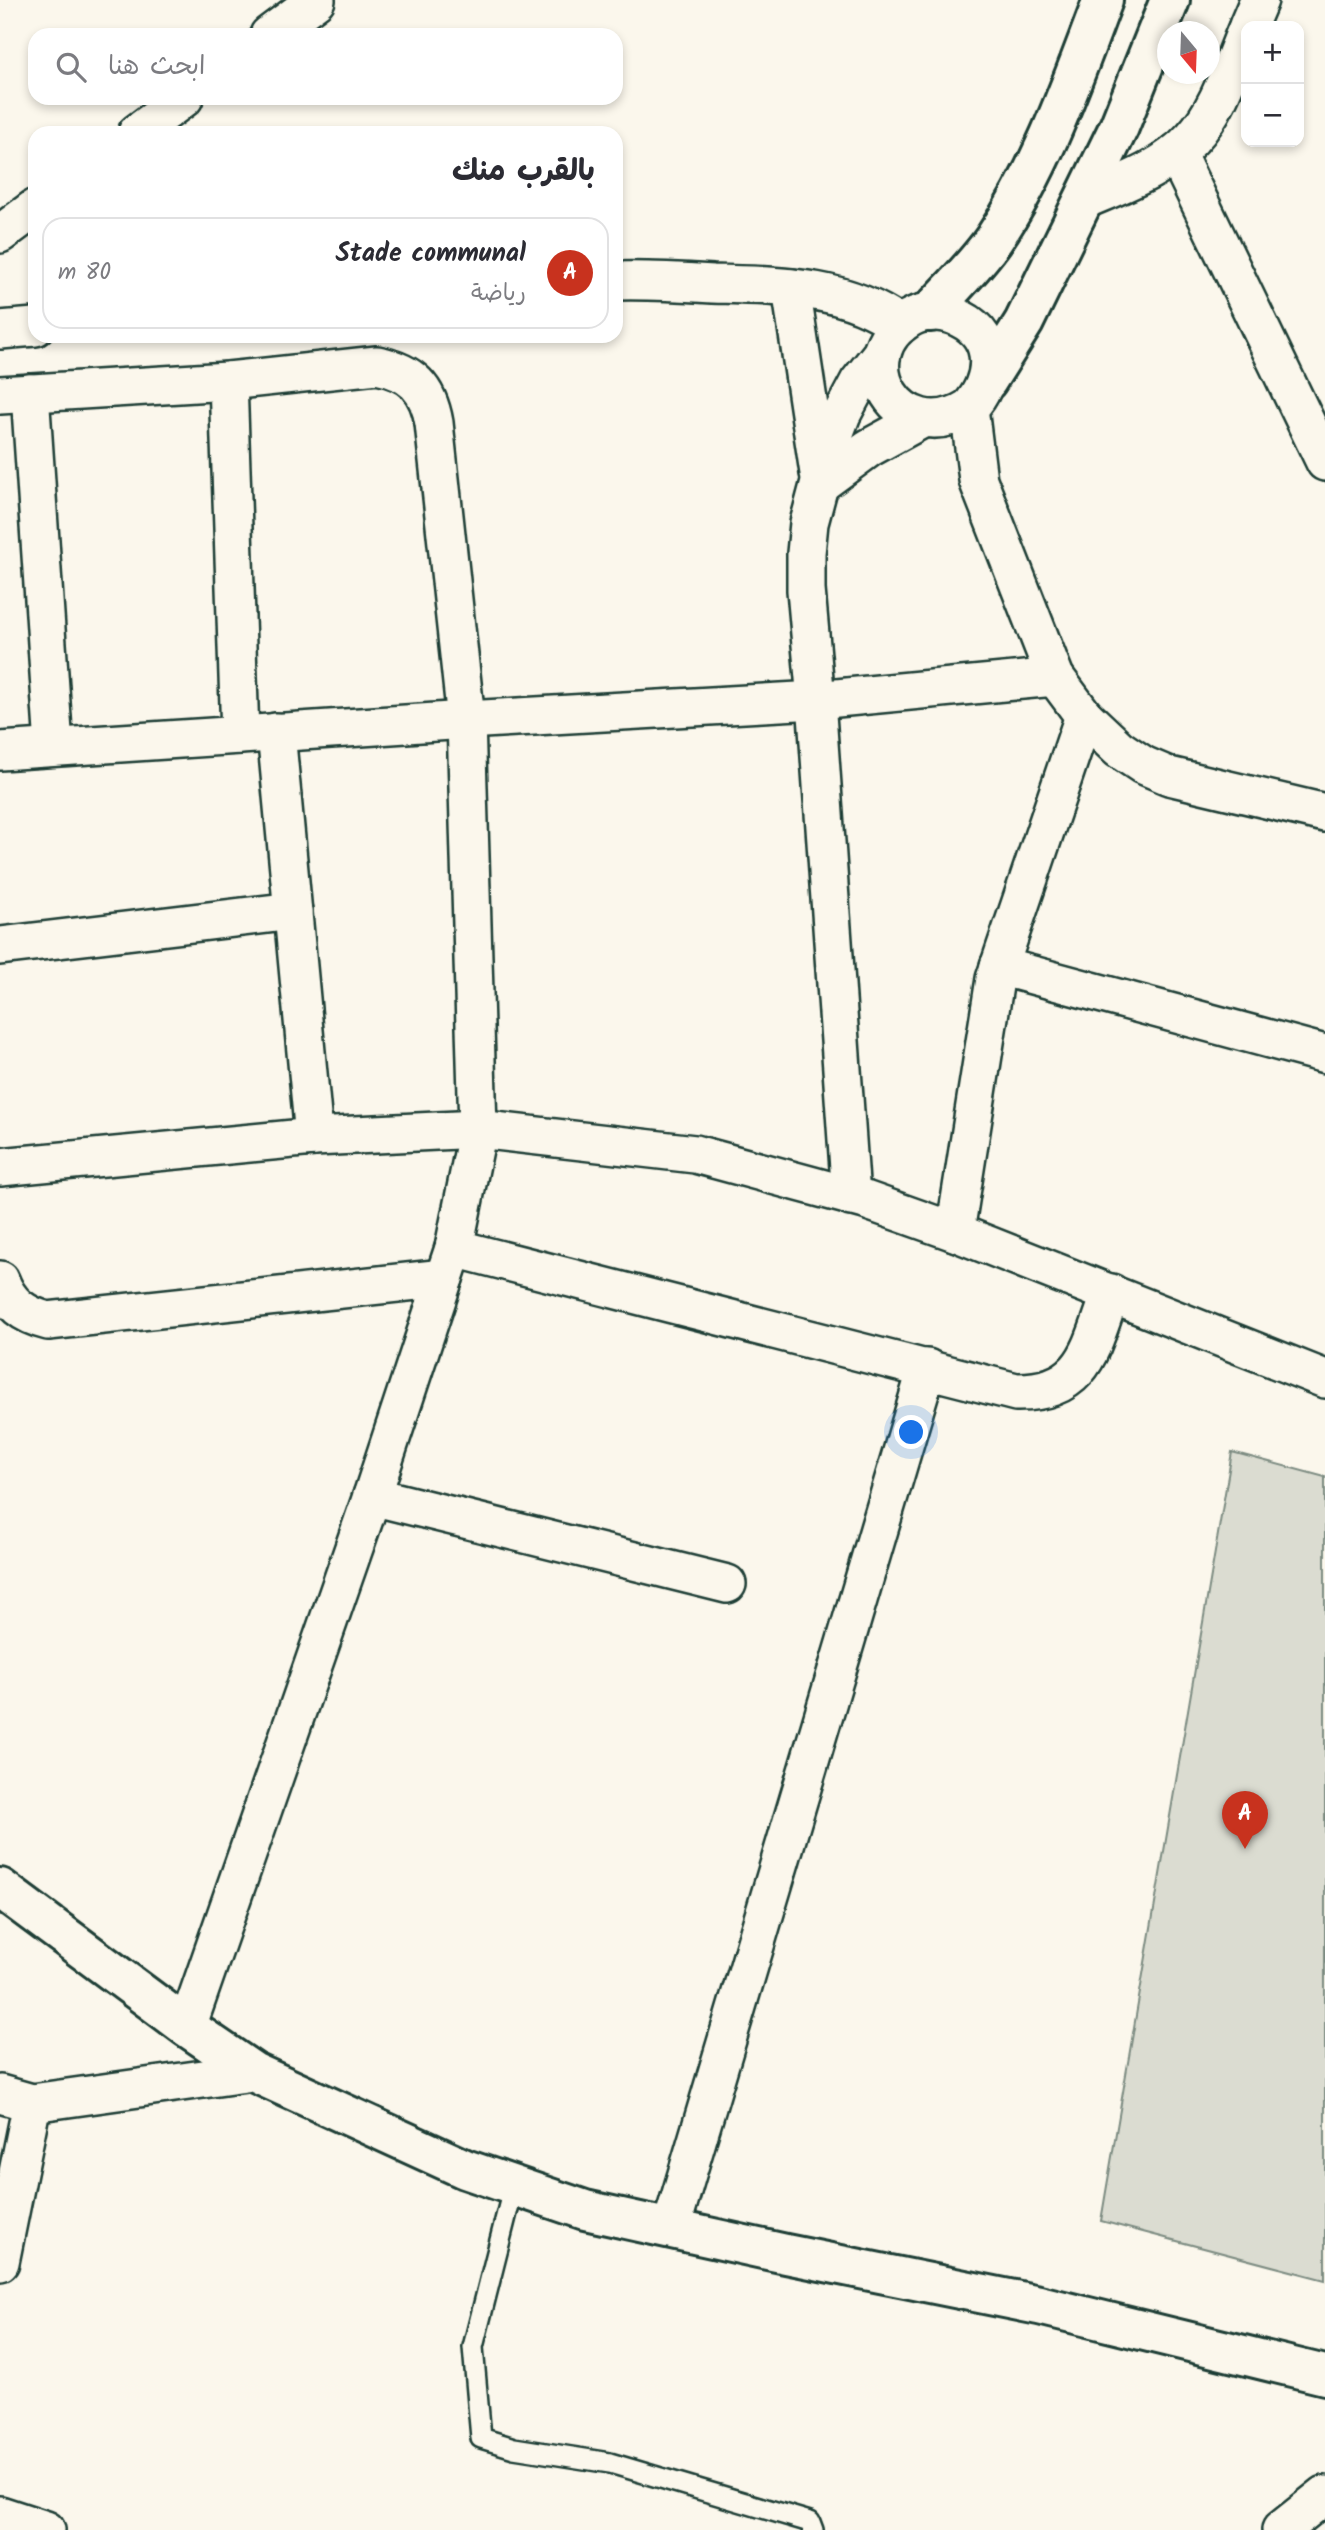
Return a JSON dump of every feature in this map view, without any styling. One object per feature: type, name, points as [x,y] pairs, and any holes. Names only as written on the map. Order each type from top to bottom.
[{"type":"street","points":[[278,28],[316,0]]},
{"type":"street","points":[[851,1197],[806,590],[808,523],[829,448],[842,414],[859,382],[904,330],[993,240],[1041,156],[1103,0]]},
{"type":"street","points":[[978,480],[978,395],[989,364],[978,331],[964,320],[948,313],[904,330],[880,370],[884,387],[893,401],[906,412],[926,420],[945,420],[978,395],[1024,322],[1084,200],[1119,127],[1170,0]]},
{"type":"street","points":[[1250,21],[1259,0]]},
{"type":"street","points":[[1084,200],[1149,170],[1176,153],[1193,138],[1217,100],[1241,43]]},
{"type":"street","points":[[146,126],[174,105]]},
{"type":"street","points":[[1176,153],[1325,462]]},
{"type":"street","points":[[0,234],[28,213]]},
{"type":"street","points":[[623,281],[791,288],[833,294],[857,300],[879,310],[904,330]]},
{"type":"street","points":[[791,288],[820,484]]},
{"type":"street","points":[[0,330],[28,328]]},
{"type":"street","points":[[54,747],[15,394],[228,381],[377,365],[395,369],[411,378],[423,391],[431,406],[434,424],[467,720],[478,1129],[449,1263],[372,1496],[187,2027]]},
{"type":"street","points":[[228,381],[240,735]]},
{"type":"street","points":[[820,484],[869,448],[926,420]]},
{"type":"street","points":[[926,420],[978,480],[1055,677],[1084,716],[1119,748],[1143,765],[1169,776],[1325,813]]},
{"type":"street","points":[[0,751],[816,700],[1055,677]]},
{"type":"street","points":[[955,1232],[999,966],[1084,716]]},
{"type":"street","points":[[276,732],[314,1137]]},
{"type":"street","points":[[0,946],[293,911]]},
{"type":"street","points":[[999,966],[1325,1054]]},
{"type":"street","points":[[0,1167],[314,1137],[478,1129],[695,1154],[851,1197],[955,1232],[1325,1379]]},
{"type":"street","points":[[0,1280],[5,1294],[17,1307],[31,1317],[48,1321],[449,1263],[927,1368],[1016,1392],[1037,1393],[1056,1387],[1073,1375],[1086,1360],[1111,1293]]},
{"type":"street","points":[[671,2228],[927,1368]]},
{"type":"street","points":[[372,1496],[727,1584]]},
{"type":"street","points":[[0,1888],[253,2073],[465,2169],[585,2210],[1039,2305],[1325,2375]]},
{"type":"street","points":[[0,2262],[16,2098],[253,2073]]},
{"type":"street","points":[[1281,2530],[1325,2495]]},
{"type":"street","points":[[0,2515],[46,2530]]},
{"type":"lane","points":[[514,2185],[473,2347],[481,2438],[514,2448],[610,2463],[810,2522],[813,2530]]},
{"type":"shaded area","points":[[1232,1452],[1325,1477],[1325,2280],[1101,2221]]},
{"type":"place","name":"Stade communal","points":[[1245,1849]]}]
